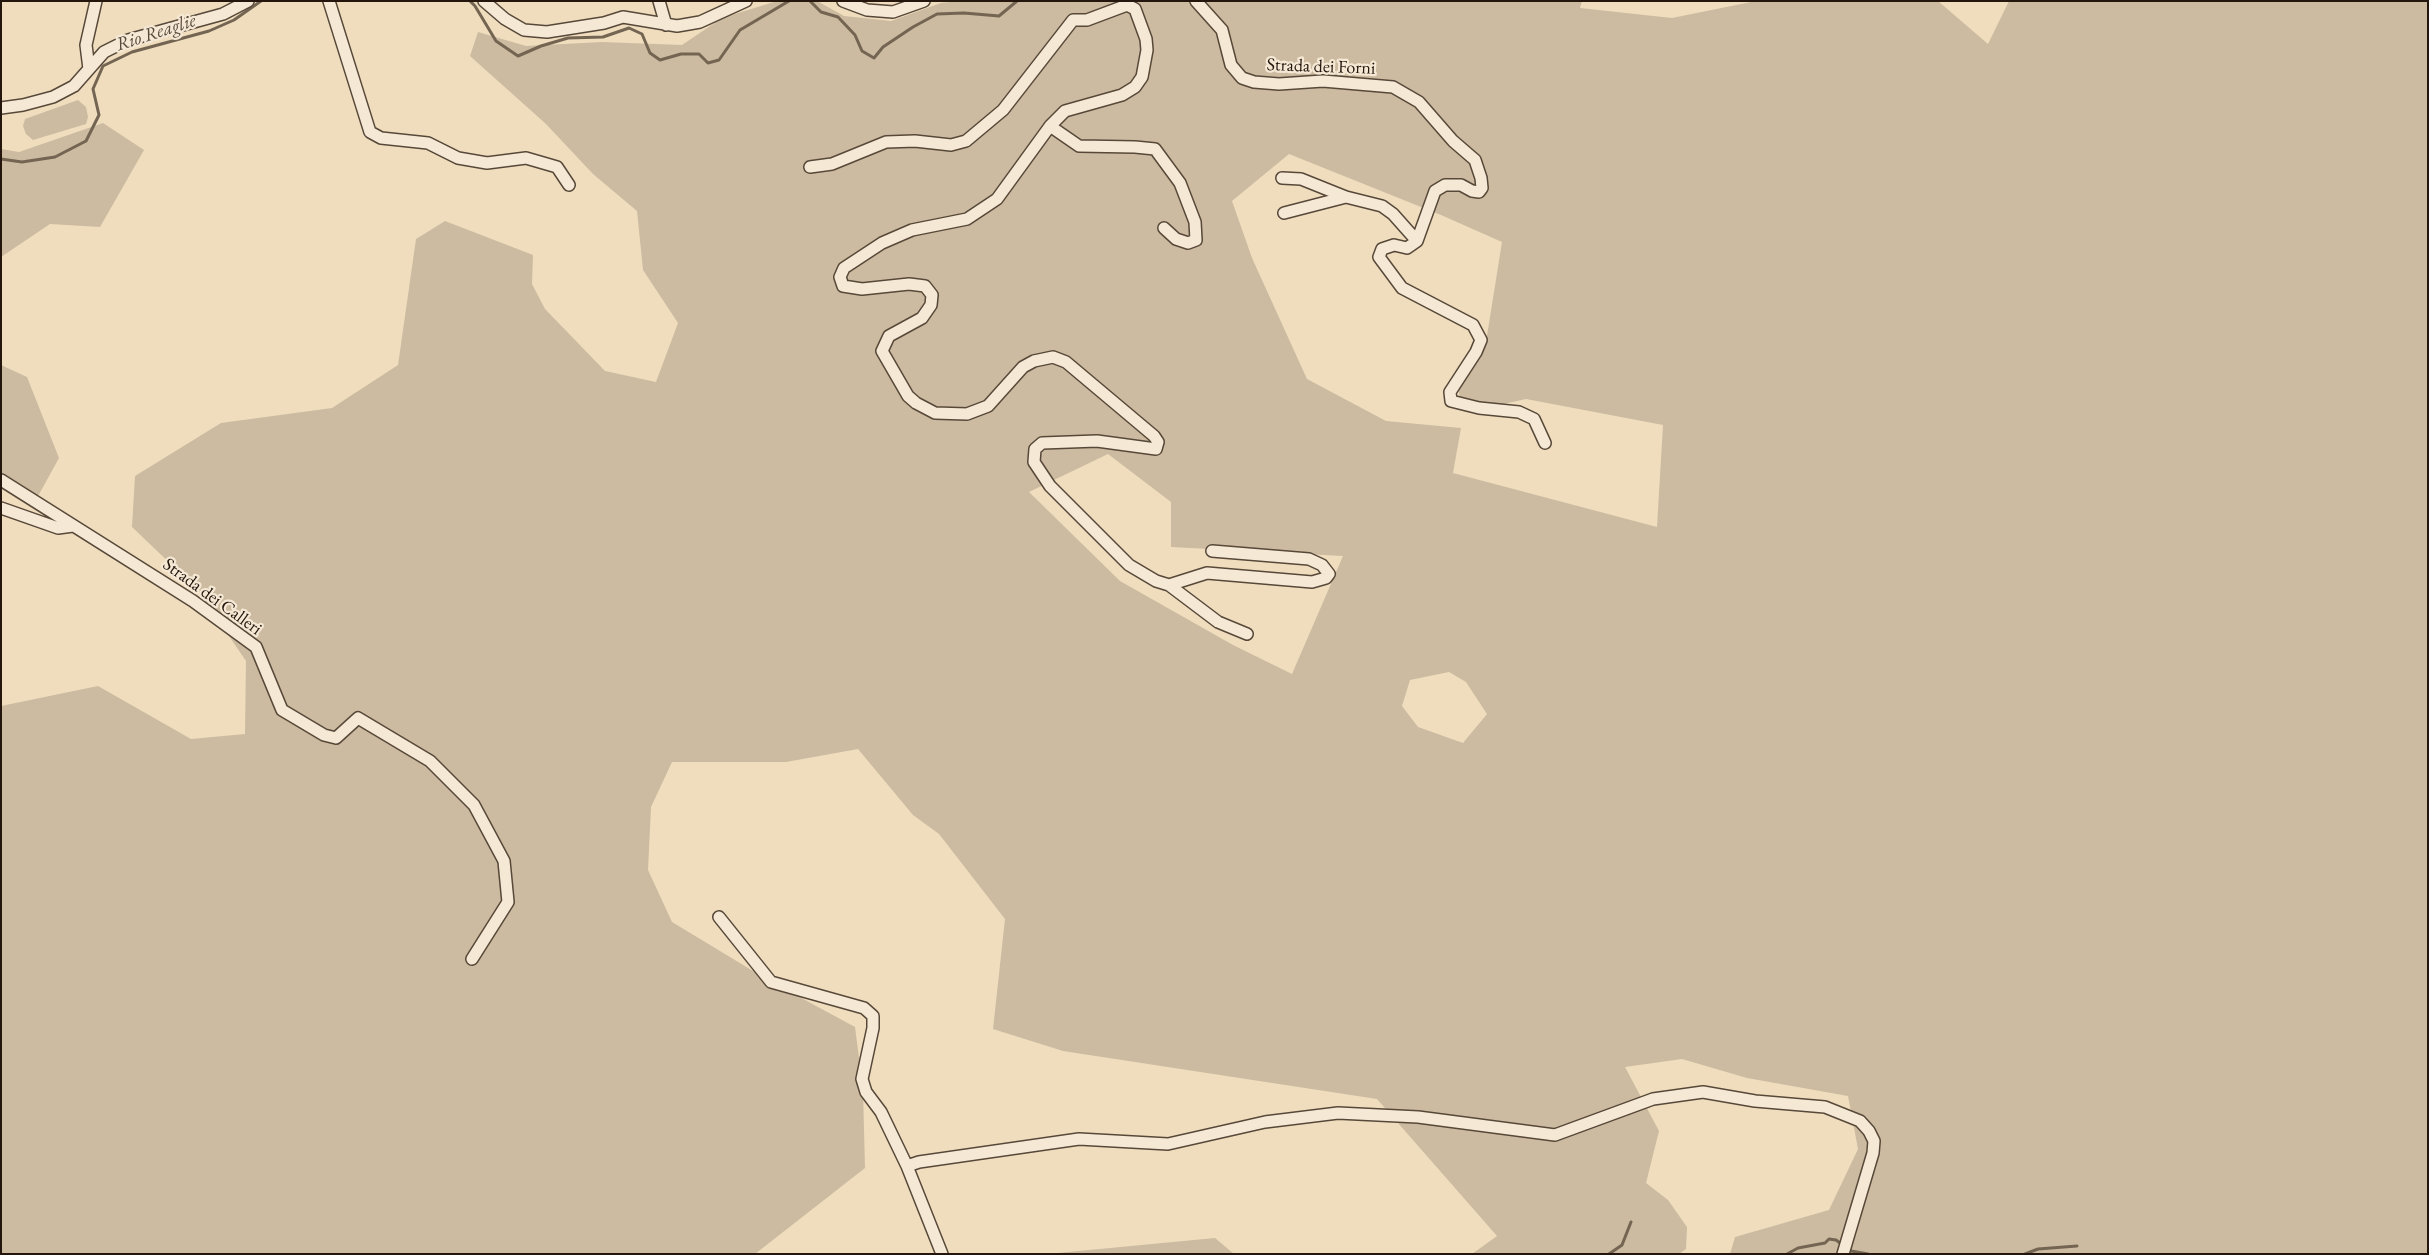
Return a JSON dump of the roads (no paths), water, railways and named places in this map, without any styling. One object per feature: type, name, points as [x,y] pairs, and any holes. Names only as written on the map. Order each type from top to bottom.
[{"type":"street","points":[[89,69],[86,45],[96,1]]},
{"type":"street","points":[[1,108],[23,105],[53,97],[74,86],[104,52],[128,40],[223,14],[248,1]]},
{"type":"street","points":[[329,1],[370,132],[380,138],[428,143],[458,158],[487,163],[526,158],[557,167],[569,185]]},
{"type":"street","points":[[484,1],[505,19],[524,30],[562,30],[623,18],[653,20],[666,25],[677,26],[700,22],[746,1]]},
{"type":"street","points":[[659,1],[666,25]]},
{"type":"street","points":[[843,1],[867,10],[893,12],[924,1]]},
{"type":"street","name":"Strada dei Forni","points":[[1196,1],[1222,30],[1231,65],[1242,78],[1279,84],[1323,81],[1393,87],[1419,102],[1453,141],[1475,160],[1482,188],[1479,192],[1472,191],[1461,185],[1445,185],[1435,191],[1417,241]]},
{"type":"street","points":[[810,167],[832,164],[886,142],[915,141],[951,145],[966,141],[1003,110],[1073,20],[1087,20],[1127,5],[1134,9],[1146,39],[1147,50],[1142,77],[1135,87],[1122,95],[1065,111],[1050,126],[997,199],[967,219],[912,230],[882,243],[844,268],[840,277],[843,286],[852,288],[862,289],[909,284],[924,286],[932,295],[931,305],[922,318],[889,336],[882,352],[897,380],[916,403],[935,413],[967,414],[988,406],[1023,367],[1034,361],[1053,357],[1066,362],[1154,436],[1158,442],[1156,449],[1098,441],[1042,443],[1035,449],[1034,462],[1050,486],[1129,565],[1156,581],[1169,585],[1218,622],[1247,634]]},
{"type":"street","points":[[1050,126],[1080,146],[1155,149],[1180,183],[1195,222],[1196,240],[1188,244],[1176,239],[1164,228]]},
{"type":"street","points":[[1282,178],[1301,179],[1346,197],[1382,206],[1393,214],[1417,241],[1406,248],[1394,245],[1382,249],[1379,257],[1402,288],[1473,325],[1481,340],[1476,352],[1450,392],[1451,401],[1479,408],[1518,412],[1534,419],[1545,443]]},
{"type":"street","points":[[1284,213],[1346,197]]},
{"type":"street","name":"Strada dei Calleri","points":[[1,480],[193,601],[256,647],[282,710],[324,735],[336,738],[358,718],[430,761],[474,805],[504,861],[508,902],[472,959]]},
{"type":"street","points":[[1,508],[58,528],[73,526]]},
{"type":"street","points":[[1169,585],[1207,573],[1312,582],[1326,578],[1329,574],[1322,565],[1309,559],[1212,551]]},
{"type":"street","points":[[719,917],[771,982],[864,1008],[873,1016],[873,1028],[862,1080],[866,1092],[881,1112],[907,1166],[942,1254]]},
{"type":"street","points":[[907,1166],[919,1162],[1079,1139],[1168,1144],[1266,1122],[1338,1114],[1418,1116],[1554,1135],[1653,1099],[1703,1092],[1755,1101],[1825,1107],[1860,1121],[1869,1131],[1874,1141],[1873,1153],[1843,1254]]},
{"type":"waterway","name":"Rio Reaglie","points":[[1,159],[22,162],[55,157],[86,141],[99,115],[93,89],[103,66],[132,52],[209,31],[234,20],[261,1]]},
{"type":"waterway","name":"Rio Reaglie","points":[[470,1],[496,41],[518,56],[541,46],[568,38],[603,37],[629,28],[642,34],[650,53],[660,60],[681,54],[699,54],[708,63],[719,60],[740,30],[789,1]]},
{"type":"waterway","name":"Rio Reaglie","points":[[810,1],[821,12],[838,17],[855,35],[862,51],[874,58],[883,47],[937,14],[964,13],[999,16],[1017,1]]},
{"type":"waterway","points":[[1609,1254],[1622,1245],[1631,1222]]},
{"type":"waterway","points":[[1787,1254],[1798,1248],[1825,1243],[1829,1239],[1840,1243]]},
{"type":"waterway","points":[[2025,1254],[2038,1249],[2077,1246]]},
{"type":"waterway","points":[[1851,1251],[1868,1254]]}]
